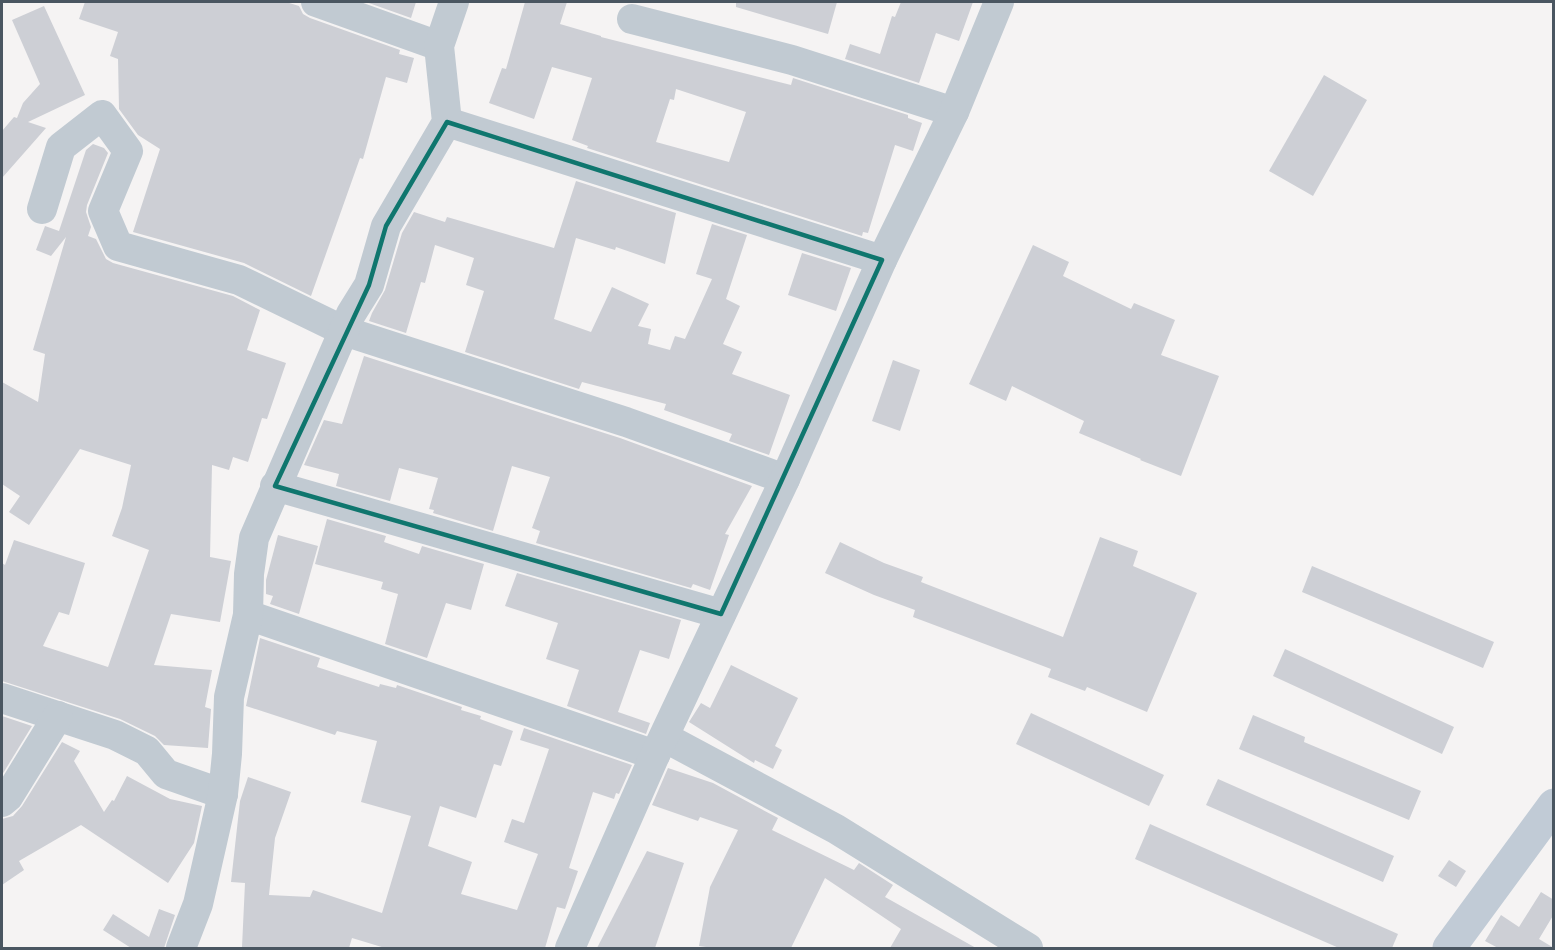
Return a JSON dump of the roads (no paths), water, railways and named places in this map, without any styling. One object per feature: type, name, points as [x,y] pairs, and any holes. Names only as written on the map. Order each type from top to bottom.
[{"type":"street","points":[[315,2],[439,46]]},
{"type":"street","points":[[181,948],[198,904],[223,794],[229,697],[248,615],[249,574],[254,538],[351,314],[369,285],[386,226],[447,122],[439,46],[454,2]]},
{"type":"street","points":[[570,948],[882,260],[954,112],[999,2]]},
{"type":"street","points":[[632,19],[792,60],[954,112]]},
{"type":"street","points":[[42,208],[61,147],[102,115],[128,151],[103,211],[118,246],[239,280],[344,331],[627,422],[785,478]]},
{"type":"street","points":[[447,122],[882,260]]},
{"type":"street","points":[[275,486],[722,614]]},
{"type":"street","points":[[248,615],[660,746],[836,829],[1028,948]]},
{"type":"street","points":[[2,698],[115,735],[147,751],[166,774],[223,794]]},
{"type":"street","points":[[2,802],[8,797],[58,716]]},
{"type":"street","points":[[1449,948],[1554,805]]}]
